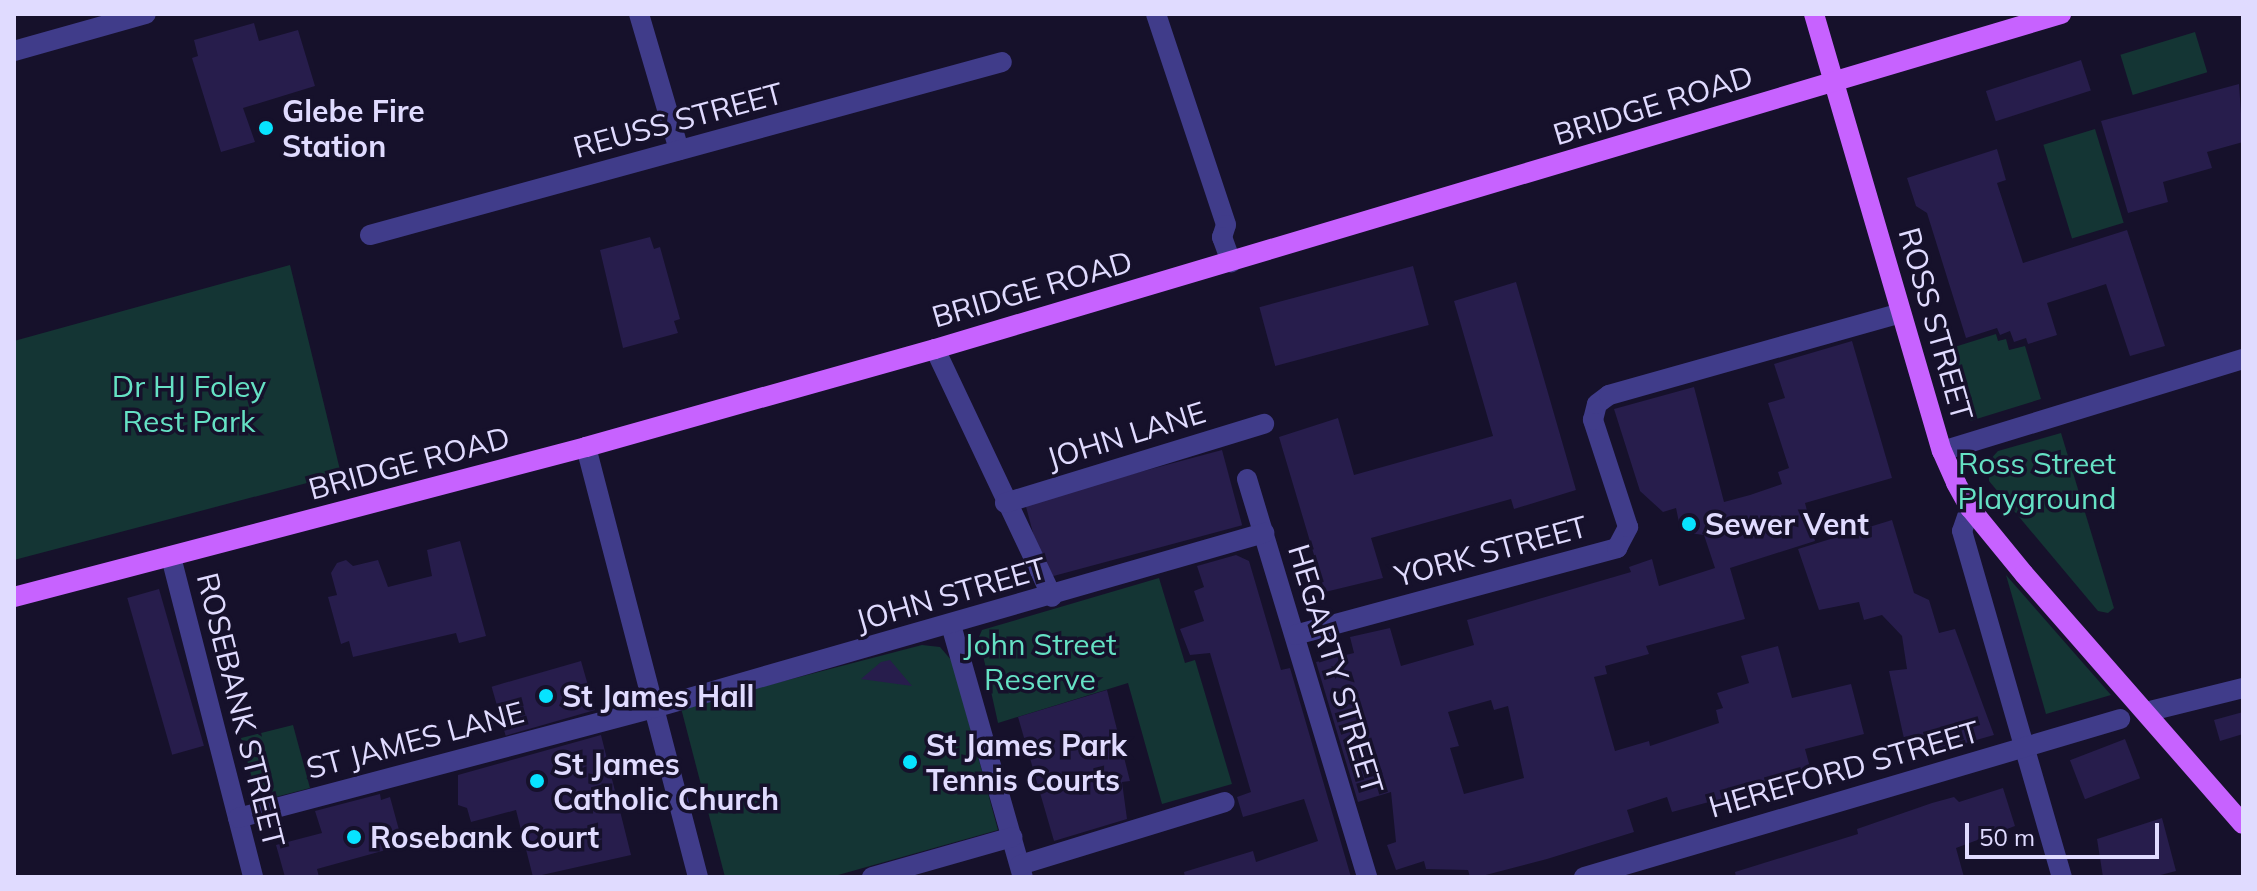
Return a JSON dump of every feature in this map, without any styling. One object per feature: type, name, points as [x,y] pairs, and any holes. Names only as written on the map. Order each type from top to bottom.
[{"type":"main road","name":"ROSS STREET","points":[[1814,14],[1942,451],[1970,508],[2243,824]]},
{"type":"main road","name":"BRIDGE ROAD","points":[[14,597],[586,447],[935,349],[2061,14]]},
{"type":"street","points":[[14,51],[146,14]]},
{"type":"street","points":[[639,14],[679,150]]},
{"type":"street","points":[[1156,14],[1226,225],[1222,237],[1231,262]]},
{"type":"street","name":"REUSS STREET","points":[[370,235],[1002,62]]},
{"type":"street","name":"YORK STREET","points":[[1295,635],[1617,548],[1628,527],[1593,420],[1597,404],[1609,395],[1901,313]]},
{"type":"street","points":[[935,349],[1052,597]]},
{"type":"street","points":[[1942,451],[2243,359]]},
{"type":"street","name":"JOHN LANE","points":[[1005,503],[1264,424]]},
{"type":"street","points":[[586,447],[698,877]]},
{"type":"street","name":"HEGARTY STREET","points":[[1247,479],[1367,877]]},
{"type":"street","points":[[1970,508],[1962,531],[2022,748],[2062,877]]},
{"type":"street","name":"JOHN STREET","points":[[654,708],[1052,597],[1264,533]]},
{"type":"street","name":"ROSEBANK STREET","points":[[171,557],[253,877]]},
{"type":"street","points":[[951,625],[1021,871],[1225,802]]},
{"type":"street","points":[[2146,712],[2243,688]]},
{"type":"street","name":"ST JAMES LANE","points":[[238,818],[654,708]]},
{"type":"street","name":"HEREFORD STREET","points":[[1584,877],[2120,719]]},
{"type":"street","points":[[872,877],[1012,837]]},
{"type":"green space","points":[[2195,32],[2207,72],[2133,95],[2120,55]]},
{"type":"green space","points":[[2095,129],[2124,223],[2072,239],[2043,145]]},
{"type":"green space","name":"Dr HJ Foley Rest Park","points":[[290,265],[341,474],[14,560],[14,341]]},
{"type":"green space","points":[[1996,334],[1998,341],[2006,339],[2009,350],[2025,346],[2041,399],[1970,421],[1948,349]]},
{"type":"green space","name":"Ross Street Playground","points":[[2061,433],[2114,608],[2108,613],[2098,611],[1989,481],[1988,462],[1998,451]]},
{"type":"green space","points":[[2006,575],[2111,695],[2046,714]]},
{"type":"green space","name":"John Street Reserve","points":[[1159,578],[1185,663],[1195,660],[1232,784],[1162,804],[1128,683],[998,723],[979,637],[982,630]]},
{"type":"green space","points":[[922,645],[940,647],[952,661],[998,830],[831,877],[725,877],[681,708]]},
{"type":"green space","points":[[293,725],[310,788],[268,799],[256,793],[241,738]]},
{"type":"building","points":[[254,23],[259,41],[298,30],[315,86],[243,108],[255,142],[221,152],[192,58],[198,56],[194,40]]},
{"type":"building","points":[[2081,60],[2091,90],[1996,121],[1986,91]]},
{"type":"building","points":[[2239,84],[2243,142],[2207,152],[2212,168],[2163,182],[2168,202],[2128,213],[2101,121]]},
{"type":"building","points":[[1997,149],[2006,180],[1997,183],[2023,263],[2127,230],[2165,346],[2130,356],[2106,284],[2047,303],[2057,335],[2028,344],[2026,338],[2014,342],[2010,331],[2000,335],[1997,328],[1966,338],[1927,213],[1916,206],[1907,178]]},
{"type":"building","points":[[650,237],[654,249],[660,247],[680,319],[674,321],[678,333],[623,348],[600,250]]},
{"type":"building","points":[[1413,266],[1429,325],[1275,366],[1259,307]]},
{"type":"building","points":[[1516,282],[1576,490],[1514,509],[1511,499],[1371,538],[1383,578],[1325,592],[1279,437],[1338,418],[1354,475],[1493,436],[1454,301]]},
{"type":"building","points":[[1852,341],[1892,478],[1805,503],[1815,541],[1730,568],[1745,619],[1646,646],[1649,654],[1605,666],[1607,674],[1594,677],[1615,751],[1649,741],[1650,746],[1719,723],[1716,710],[1723,708],[1717,693],[1749,683],[1741,656],[1778,646],[1792,698],[1851,684],[1864,734],[1805,749],[1811,771],[1757,789],[1672,812],[1667,797],[1627,810],[1634,832],[1547,859],[1478,877],[1470,877],[1468,870],[1426,869],[1424,861],[1396,870],[1387,845],[1396,842],[1391,792],[1358,802],[1316,662],[1354,653],[1350,637],[1390,628],[1401,666],[1474,645],[1467,620],[1631,572],[1629,567],[1652,559],[1659,586],[1715,568],[1704,535],[1681,532],[1676,508],[1663,512],[1640,491],[1614,409],[1694,387],[1724,502],[1750,495],[1782,484],[1778,472],[1789,468],[1768,403],[1785,398],[1774,364]],"holes":[[[1491,700],[1494,710],[1508,706],[1524,778],[1464,794],[1450,748],[1459,746],[1448,712]]]},
{"type":"building","points":[[1222,450],[1242,525],[1045,578],[1025,503]]},
{"type":"building","points":[[1892,520],[1914,593],[1929,600],[1939,633],[1955,629],[1994,735],[1934,752],[1927,736],[1905,743],[1889,671],[1907,669],[1902,636],[1882,615],[1864,620],[1859,602],[1819,610],[1798,549]]},
{"type":"building","points":[[460,541],[486,636],[459,643],[456,633],[353,657],[349,641],[341,644],[328,597],[337,595],[331,573],[337,563],[346,560],[353,566],[378,560],[388,587],[432,576],[427,550]]},
{"type":"building","points":[[1236,555],[1249,561],[1281,670],[1290,668],[1351,877],[1185,877],[1184,872],[1253,851],[1256,862],[1318,841],[1304,799],[1243,817],[1237,797],[1251,792],[1210,653],[1190,655],[1180,629],[1204,621],[1194,591],[1204,587],[1197,566]]},
{"type":"building","points":[[159,589],[204,746],[172,755],[127,598]]},
{"type":"building","points":[[890,660],[912,686],[861,679],[881,662]]},
{"type":"building","name":"St James Hall","points":[[581,661],[595,710],[506,736],[492,687]]},
{"type":"building","points":[[1107,690],[1130,781],[1122,782],[1127,819],[1054,841],[1018,717]]},
{"type":"building","points":[[2243,712],[2243,734],[2220,741],[2214,720]]},
{"type":"building","points":[[601,735],[631,855],[533,877],[516,810],[471,822],[467,808],[458,805],[458,775]]},
{"type":"building","points":[[2125,739],[2140,778],[2085,799],[2070,760]]},
{"type":"building","points":[[2003,788],[2015,826],[1956,848],[1964,877],[1736,877],[1735,872],[1858,834],[1857,829],[1932,803],[1954,797],[1959,802]]},
{"type":"building","name":"Rosebank Court","points":[[380,794],[381,800],[390,797],[402,841],[392,843],[393,848],[317,869],[319,877],[285,877],[276,845],[322,833],[315,811]]},
{"type":"building","points":[[2162,818],[2176,871],[2153,877],[2103,877],[2097,839]]},
{"type":"place","name":"Glebe Fire Station","points":[[266,128]]},
{"type":"place","name":"Sewer Vent","points":[[1689,524]]},
{"type":"place","name":"St James Hall","points":[[546,696]]},
{"type":"place","name":"St James Park Tennis Courts","points":[[910,762]]},
{"type":"place","name":"St James Catholic Church","points":[[537,781]]},
{"type":"place","name":"Rosebank Court","points":[[354,837]]}]
